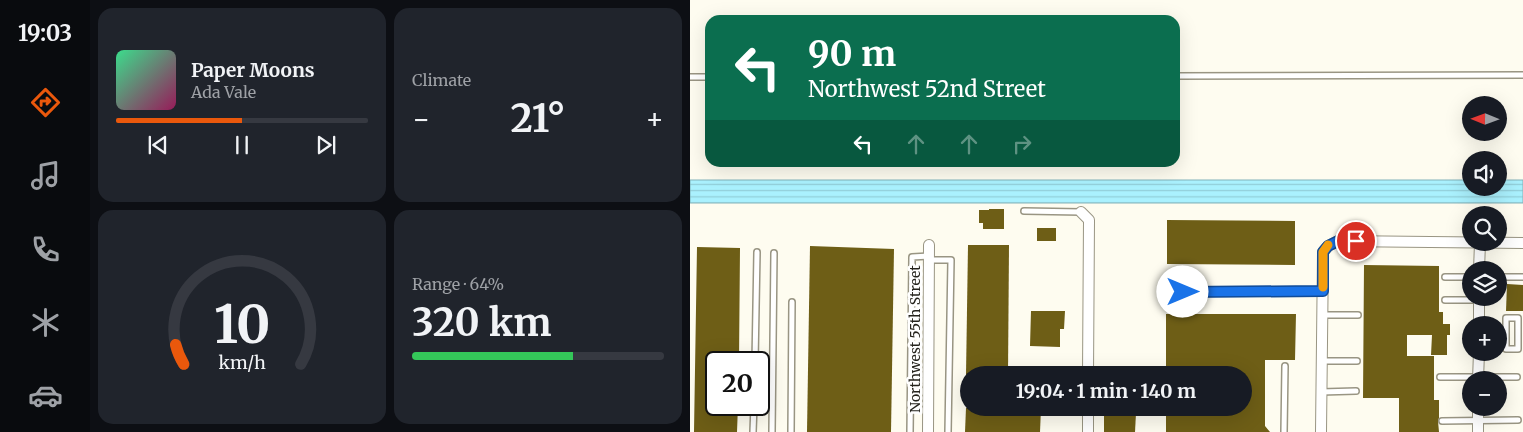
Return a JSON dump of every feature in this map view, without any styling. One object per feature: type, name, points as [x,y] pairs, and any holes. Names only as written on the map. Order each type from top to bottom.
[{"type":"street","points":[[1081,212],[1089,220],[1088,366]]},
{"type":"street","points":[[1321,432],[1323,252],[1328,246],[1338,241],[1462,243]]},
{"type":"street","points":[[1507,243],[1523,243]]},
{"type":"street","name":"Northwest 55th Street","points":[[928,432],[929,254]]},
{"type":"street","points":[[1088,416],[1088,432]]},
{"type":"street","points":[[1478,416],[1478,432]]},
{"type":"lane","points":[[1180,76],[1523,75]]},
{"type":"lane","points":[[690,77],[705,77]]},
{"type":"lane","points":[[1024,211],[1081,212]]},
{"type":"lane","points":[[755,351],[757,252]]},
{"type":"lane","points":[[772,432],[774,252]]},
{"type":"lane","points":[[910,432],[912,257],[929,254],[950,260],[948,432]]},
{"type":"lane","points":[[1445,277],[1462,277]]},
{"type":"lane","points":[[1507,277],[1523,277]]},
{"type":"lane","points":[[1183,292],[1323,291]]},
{"type":"lane","points":[[1445,300],[1462,299]]},
{"type":"lane","points":[[791,432],[792,302]]},
{"type":"lane","points":[[1322,315],[1358,315]]},
{"type":"lane","points":[[1506,318],[1518,318],[1518,349],[1506,349],[1506,332],[1506,318]]},
{"type":"lane","points":[[1322,361],[1357,361]]},
{"type":"lane","points":[[1284,432],[1286,366]]},
{"type":"lane","points":[[1440,377],[1462,378]]},
{"type":"lane","points":[[1507,377],[1517,377]]},
{"type":"lane","points":[[1322,392],[1356,391]]},
{"type":"lane","points":[[754,416],[754,432]]},
{"type":"lane","points":[[1442,421],[1518,420]]},
{"type":"water","points":[[690,180],[1462,180],[1462,196],[1507,196],[1507,180],[1523,180],[1523,203],[690,203]]},
{"type":"building","points":[[1004,209],[1004,229],[983,229],[983,223],[979,223],[979,210]]},
{"type":"building","points":[[1167,220],[1295,221],[1295,265],[1167,264]]},
{"type":"building","points":[[1037,228],[1056,228],[1056,241],[1037,241]]},
{"type":"building","points":[[968,245],[1009,245],[1008,366],[966,366]]},
{"type":"building","points":[[810,246],[894,249],[891,432],[807,432]]},
{"type":"building","points":[[697,247],[740,248],[739,351],[705,351],[705,416],[738,416],[737,432],[694,432]]},
{"type":"building","points":[[1364,265],[1439,266],[1439,312],[1443,312],[1443,324],[1450,324],[1450,335],[1447,335],[1447,355],[1431,355],[1432,335],[1407,335],[1407,356],[1434,356],[1434,400],[1439,400],[1439,432],[1399,432],[1399,398],[1363,398]]},
{"type":"building","points":[[1507,284],[1523,285],[1523,311],[1506,311]]},
{"type":"building","points":[[1031,311],[1065,311],[1064,329],[1060,329],[1060,347],[1030,346]]},
{"type":"building","points":[[1166,314],[1296,314],[1295,360],[1265,360],[1265,426],[1270,432],[1166,432],[1166,416],[1252,416],[1252,366],[1166,366]]},
{"type":"building","points":[[966,416],[1041,416],[1040,432],[965,432]]},
{"type":"building","points":[[1104,416],[1136,416],[1135,432],[1104,432]]},
{"type":"slow traffic","points":[[1323,287],[1323,252],[1328,245]]},
{"type":"route","points":[[1183,292],[1323,291],[1323,252],[1328,246],[1338,241],[1356,241]]}]
